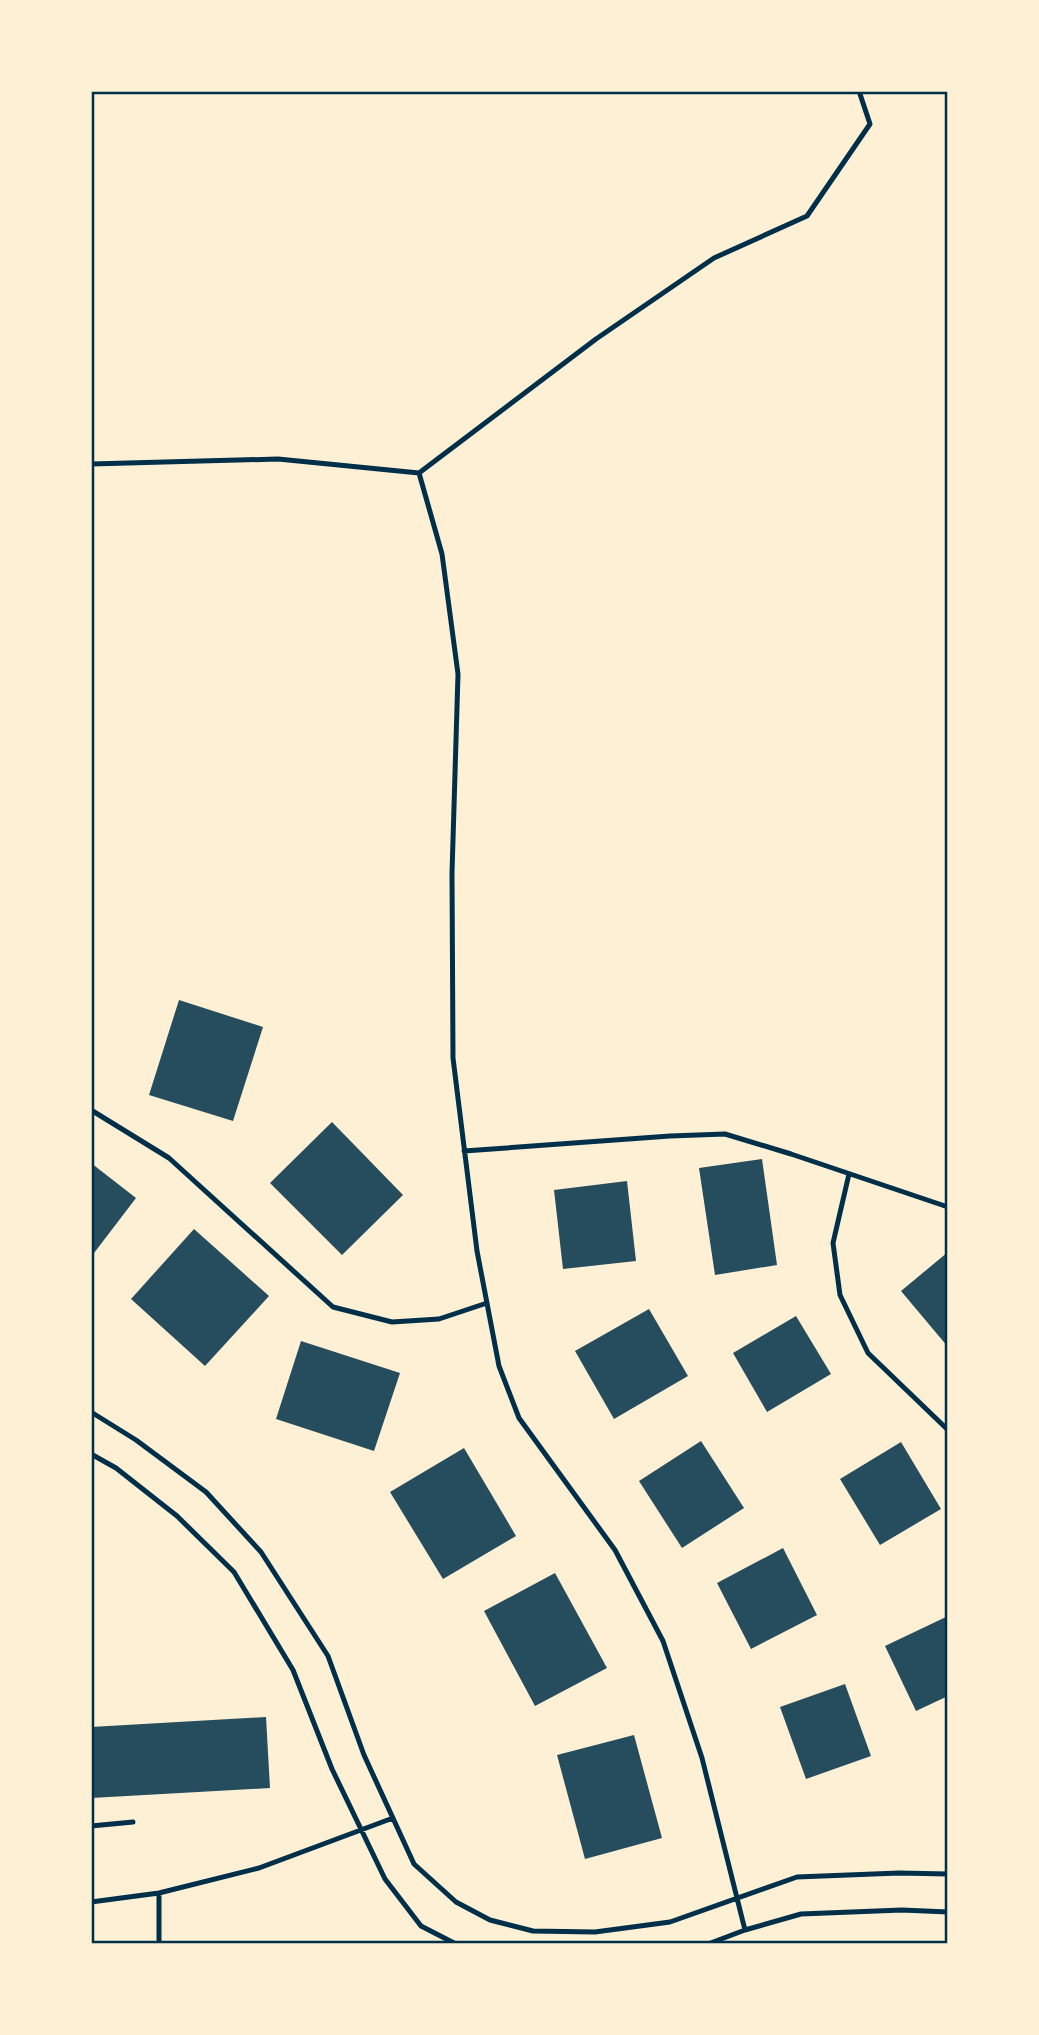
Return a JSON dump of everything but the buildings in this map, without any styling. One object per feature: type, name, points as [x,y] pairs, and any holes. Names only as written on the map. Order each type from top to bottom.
[{"type":"lane","points":[[91,464],[278,459],[419,473],[596,339],[714,258],[807,216],[870,124],[859,91]]},
{"type":"lane","points":[[419,473],[442,554],[458,674],[452,873],[453,1058],[477,1251],[499,1366],[519,1418],[615,1550],[663,1642],[702,1758],[745,1930]]},
{"type":"lane","points":[[91,1110],[169,1158],[333,1307],[392,1322],[439,1319],[487,1303]]},
{"type":"lane","points":[[464,1150],[725,1134],[948,1206]]},
{"type":"lane","points":[[849,1174],[833,1243],[840,1295],[868,1353],[948,1430]]},
{"type":"lane","points":[[91,1412],[136,1440],[206,1492],[261,1552],[328,1656],[364,1755],[414,1864],[456,1902],[489,1920],[533,1931],[595,1932],[670,1922],[797,1877],[948,1874]]},
{"type":"lane","points":[[91,1454],[116,1468],[177,1516],[234,1572],[293,1670],[332,1769],[384,1879],[421,1926],[456,1944]]},
{"type":"lane","points":[[91,1902],[159,1893],[259,1868],[393,1818]]},
{"type":"lane","points":[[91,1826],[133,1822]]},
{"type":"lane","points":[[159,1893],[159,1944]]},
{"type":"lane","points":[[708,1944],[801,1914],[902,1910],[948,1912]]}]
